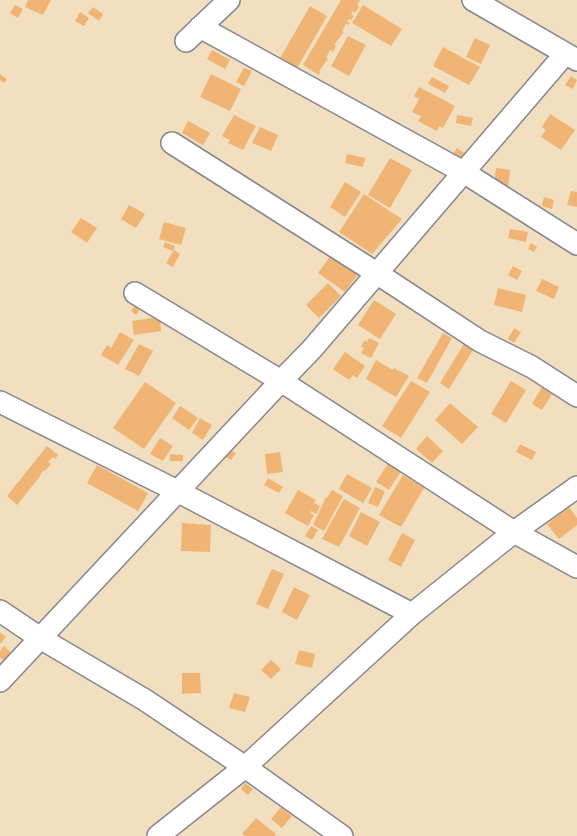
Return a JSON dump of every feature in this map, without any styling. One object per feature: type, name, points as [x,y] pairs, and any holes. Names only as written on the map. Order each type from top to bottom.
[{"type":"street","points":[[228,0],[193,34],[465,173],[577,244]]},
{"type":"street","points":[[0,680],[312,350],[416,228],[571,57],[477,1]]},
{"type":"street","points":[[172,143],[480,341],[532,367],[577,396]]},
{"type":"street","points":[[135,293],[281,381],[514,532],[577,567]]},
{"type":"street","points":[[0,402],[177,491],[412,614]]},
{"type":"street","points":[[158,836],[245,767],[412,614],[514,532],[577,487]]},
{"type":"street","points":[[0,611],[40,638],[145,700],[245,767],[342,836]]},
{"type":"building","points":[[28,0],[51,0],[43,15],[25,7]]},
{"type":"building","points":[[341,0],[360,0],[357,5],[359,7],[355,13],[353,11],[351,14],[354,16],[351,20],[347,21],[350,23],[346,24],[342,31],[344,32],[334,45],[336,46],[333,52],[330,50],[326,58],[328,59],[319,71],[319,75],[303,65]]},
{"type":"building","points":[[15,5],[23,9],[18,18],[10,13]]},
{"type":"building","points":[[363,5],[402,29],[391,46],[352,23]]},
{"type":"building","points":[[310,6],[327,16],[296,70],[279,60]]},
{"type":"building","points":[[93,7],[103,14],[99,21],[88,13]]},
{"type":"building","points":[[80,12],[89,18],[84,26],[75,21]]},
{"type":"building","points":[[348,36],[366,45],[349,76],[331,66]]},
{"type":"building","points":[[475,38],[490,45],[481,64],[466,57]]},
{"type":"building","points":[[443,47],[480,67],[469,85],[433,66]]},
{"type":"building","points":[[212,50],[230,60],[225,69],[207,59]]},
{"type":"building","points":[[244,68],[252,71],[244,86],[236,82]]},
{"type":"building","points":[[0,74],[7,79],[4,83],[0,80]]},
{"type":"building","points":[[211,74],[241,89],[230,111],[200,97]]},
{"type":"building","points":[[571,76],[577,80],[573,89],[565,85]]},
{"type":"building","points":[[432,77],[449,86],[445,93],[428,84]]},
{"type":"building","points":[[419,87],[455,106],[443,128],[439,126],[437,131],[418,121],[421,116],[412,112],[419,99],[414,96]]},
{"type":"building","points":[[550,114],[575,130],[561,150],[541,137],[546,130],[542,127]]},
{"type":"building","points":[[234,115],[256,126],[243,150],[228,143],[230,140],[222,136]]},
{"type":"building","points":[[457,115],[473,118],[471,126],[456,123]]},
{"type":"building","points":[[188,121],[210,133],[203,145],[182,133]]},
{"type":"building","points":[[260,127],[278,135],[271,151],[252,143]]},
{"type":"building","points":[[457,148],[466,154],[458,165],[450,159]]},
{"type":"building","points":[[347,154],[365,158],[363,167],[345,163]]},
{"type":"building","points":[[390,158],[412,170],[390,208],[368,195]]},
{"type":"building","points":[[496,168],[510,170],[508,188],[494,186]]},
{"type":"building","points":[[345,182],[361,192],[345,217],[330,207]]},
{"type":"building","points":[[571,191],[577,192],[577,207],[567,205]]},
{"type":"building","points":[[364,194],[402,219],[372,254],[339,232]]},
{"type":"building","points":[[544,197],[554,200],[552,209],[542,206]]},
{"type":"building","points":[[129,205],[145,214],[136,228],[121,219]]},
{"type":"building","points":[[81,218],[97,228],[87,243],[71,232]]},
{"type":"building","points":[[164,222],[186,228],[181,245],[159,239]]},
{"type":"building","points":[[510,229],[528,232],[526,242],[508,238]]},
{"type":"building","points":[[165,242],[175,246],[173,251],[163,247]]},
{"type":"building","points":[[531,243],[537,247],[534,252],[528,249]]},
{"type":"building","points":[[174,250],[180,254],[173,267],[166,263]]},
{"type":"building","points":[[331,255],[358,274],[345,292],[318,273]]},
{"type":"building","points":[[513,266],[522,271],[517,280],[508,275]]},
{"type":"building","points":[[542,279],[559,287],[554,299],[536,291]]},
{"type":"building","points":[[328,283],[341,296],[319,318],[306,305]]},
{"type":"building","points":[[498,288],[526,295],[522,312],[494,305]]},
{"type":"building","points":[[374,300],[396,314],[380,339],[358,325]]},
{"type":"building","points":[[137,303],[142,306],[136,315],[131,311]]},
{"type":"building","points":[[160,317],[161,331],[134,335],[132,321]]},
{"type":"building","points":[[514,328],[521,332],[514,343],[508,339]]},
{"type":"building","points":[[120,332],[134,340],[118,365],[101,355],[107,345],[111,348]]},
{"type":"building","points":[[443,333],[452,338],[427,383],[417,378]]},
{"type":"building","points":[[369,338],[379,343],[371,358],[361,353],[364,348],[361,346]]},
{"type":"building","points":[[467,339],[476,345],[449,389],[440,383]]},
{"type":"building","points":[[139,344],[153,351],[139,376],[125,369]]},
{"type":"building","points":[[345,352],[365,366],[357,378],[353,375],[349,380],[333,369]]},
{"type":"building","points":[[376,360],[393,370],[394,368],[409,376],[396,397],[366,379]]},
{"type":"building","points":[[411,381],[430,392],[401,438],[382,426]]},
{"type":"building","points":[[511,381],[526,390],[506,423],[491,414]]},
{"type":"building","points":[[145,382],[176,403],[144,449],[113,428]]},
{"type":"building","points":[[542,387],[552,394],[542,410],[532,404]]},
{"type":"building","points":[[450,403],[478,427],[462,444],[435,420]]},
{"type":"building","points":[[180,406],[198,418],[189,430],[172,418]]},
{"type":"building","points":[[200,418],[212,425],[203,440],[192,433]]},
{"type":"building","points":[[427,436],[443,451],[432,463],[416,449]]},
{"type":"building","points":[[160,438],[173,446],[163,461],[150,454]]},
{"type":"building","points":[[520,444],[536,452],[532,460],[516,452]]},
{"type":"building","points":[[47,446],[58,455],[55,459],[53,457],[48,462],[51,464],[44,470],[17,505],[7,496]]},
{"type":"building","points":[[228,449],[236,453],[231,460],[224,456]]},
{"type":"building","points":[[280,452],[283,472],[267,474],[265,454]]},
{"type":"building","points":[[170,454],[183,455],[183,461],[170,461]]},
{"type":"building","points":[[391,459],[404,467],[389,490],[376,482]]},
{"type":"building","points":[[97,465],[148,493],[138,511],[87,483]]},
{"type":"building","points":[[347,474],[372,488],[363,503],[339,489]]},
{"type":"building","points":[[403,475],[424,488],[401,527],[379,515]]},
{"type":"building","points":[[268,478],[283,487],[279,493],[264,485]]},
{"type":"building","points":[[375,487],[385,491],[378,507],[368,503]]},
{"type":"building","points":[[298,490],[316,500],[314,503],[320,506],[316,514],[311,511],[310,513],[314,515],[308,526],[285,513]]},
{"type":"building","points":[[332,490],[343,496],[324,531],[313,525],[326,497]]},
{"type":"building","points":[[344,499],[360,508],[339,547],[322,539]]},
{"type":"building","points":[[569,507],[577,518],[577,525],[559,539],[547,524]]},
{"type":"building","points":[[361,512],[380,522],[367,546],[349,536]]},
{"type":"building","points":[[182,523],[211,525],[210,552],[181,551]]},
{"type":"building","points":[[311,526],[318,530],[312,540],[305,536]]},
{"type":"building","points":[[402,533],[415,540],[401,567],[388,560]]},
{"type":"building","points":[[272,569],[284,574],[268,609],[256,604]]},
{"type":"building","points":[[294,587],[310,595],[297,620],[282,612]]},
{"type":"building","points":[[0,632],[6,637],[0,644]]},
{"type":"building","points":[[4,646],[11,653],[4,661],[0,657],[0,651]]},
{"type":"building","points":[[299,650],[315,654],[312,668],[295,664]]},
{"type":"building","points":[[271,660],[281,669],[271,679],[261,670]]},
{"type":"building","points":[[182,673],[200,673],[201,693],[182,694]]},
{"type":"building","points":[[234,693],[250,697],[245,712],[229,708]]},
{"type":"building","points":[[245,783],[253,789],[248,795],[241,789]]},
{"type":"building","points":[[281,807],[292,816],[282,828],[271,819]]},
{"type":"building","points":[[256,818],[276,834],[275,836],[245,836],[242,834]]}]
